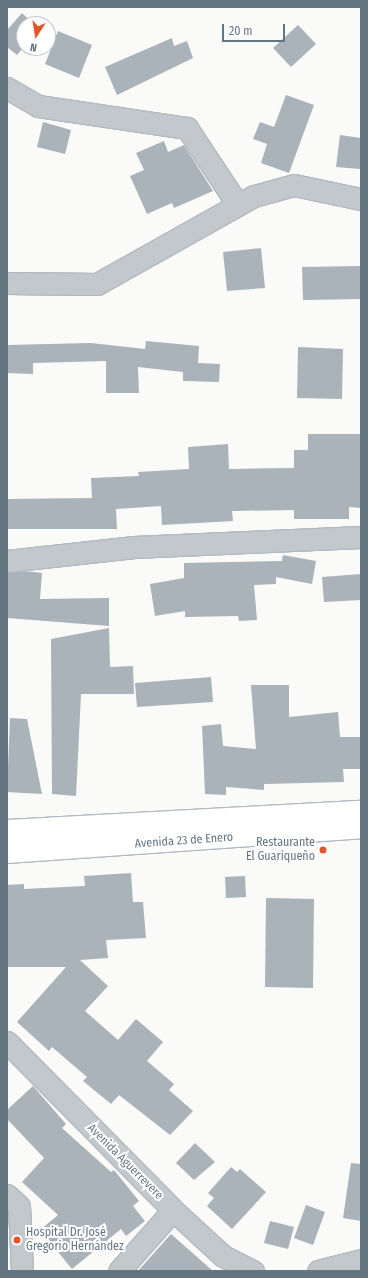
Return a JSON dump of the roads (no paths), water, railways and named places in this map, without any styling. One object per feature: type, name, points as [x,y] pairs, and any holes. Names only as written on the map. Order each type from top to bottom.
[{"type":"main road","name":"Avenida 23 de Enero","points":[[7,831],[361,812]]},
{"type":"main road","name":"Avenida 23 de Enero","points":[[7,852],[361,827]]},
{"type":"street","points":[[7,88],[38,106],[187,128],[238,205]]},
{"type":"street","points":[[7,283],[97,284],[254,196],[294,184],[361,199]]},
{"type":"street","points":[[7,561],[134,547],[361,537]]},
{"type":"street","name":"Avenida Aguerrevere","points":[[7,1042],[173,1210],[223,1256],[252,1271]]},
{"type":"street","points":[[7,1195],[19,1206],[22,1271]]},
{"type":"street","points":[[119,1271],[173,1210]]},
{"type":"street","points":[[318,1271],[361,1260]]},
{"type":"place","name":"Restaurante El Guariqueño","points":[[323,850]]},
{"type":"place","name":"Hospital Dr. José Gregorio Hernández","points":[[17,1240]]}]
